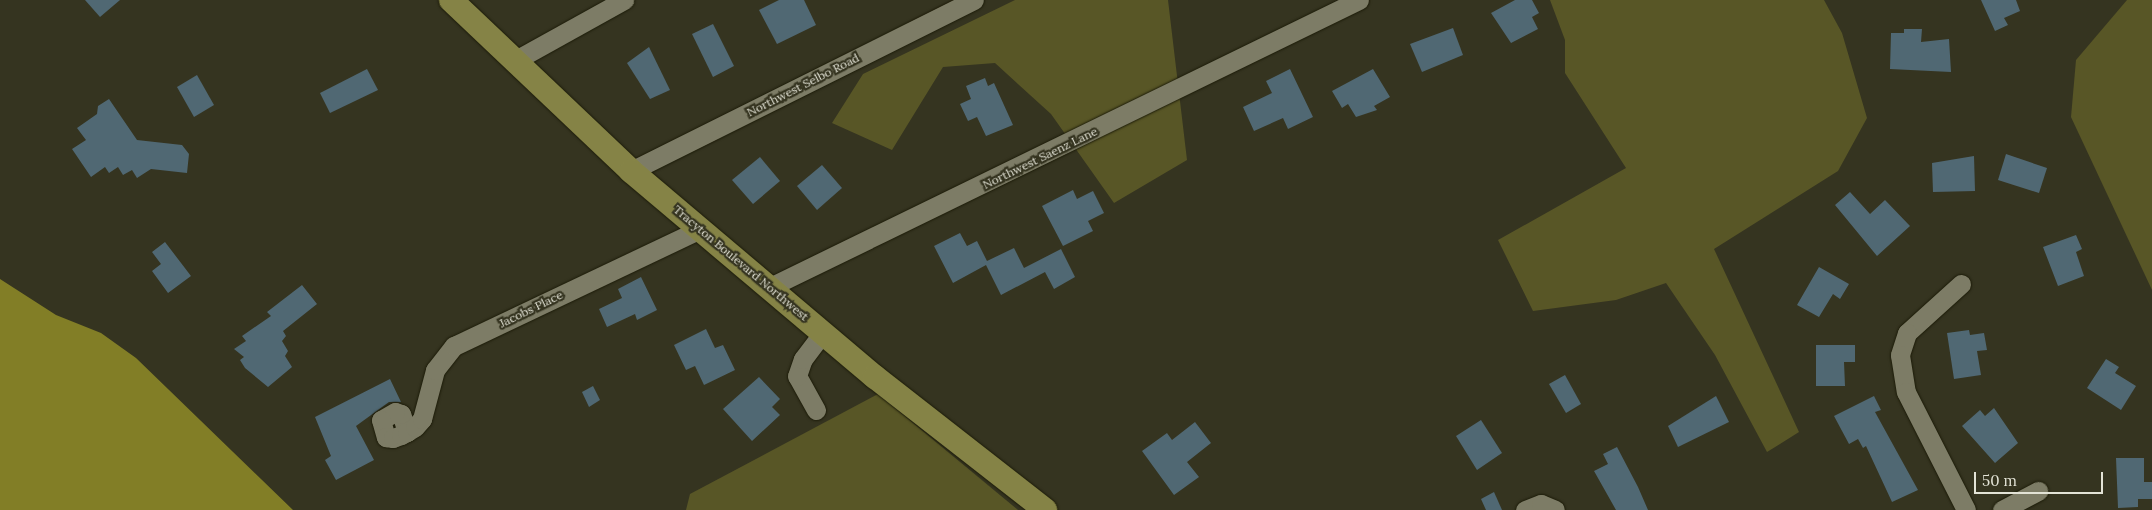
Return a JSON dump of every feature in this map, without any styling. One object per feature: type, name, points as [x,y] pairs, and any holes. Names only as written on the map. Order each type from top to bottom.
[{"type":"main road","name":"Tracyton Boulevard Northwest","points":[[451,0],[631,171],[823,332],[1045,510]]},
{"type":"street","points":[[514,61],[624,0]]},
{"type":"street","name":"Northwest Selbo Road","points":[[631,171],[974,0]]},
{"type":"street","name":"Northwest Saenz Lane","points":[[770,287],[1310,28],[1359,0]]},
{"type":"street","name":"Jacobs Place","points":[[408,432],[422,419],[435,370],[454,346],[700,229]]},
{"type":"street","points":[[1961,284],[1907,333],[1900,355],[1906,392],[1966,510]]},
{"type":"street","points":[[816,410],[798,376],[803,359],[823,332]]},
{"type":"street","points":[[2002,510],[2038,492]]},
{"type":"street","points":[[1525,510],[1541,504],[1555,510]]},
{"type":"shaded area","points":[[1015,0],[1168,0],[1187,160],[1114,203],[1051,114],[995,63],[943,67],[892,150],[832,123],[863,74]]},
{"type":"shaded area","points":[[1550,0],[1824,0],[1842,33],[1867,118],[1838,171],[1714,249],[1799,432],[1767,452],[1715,355],[1666,283],[1616,300],[1533,311],[1498,240],[1626,168],[1565,73],[1565,40]]},
{"type":"shaded area","points":[[2127,0],[2152,0],[2152,290],[2071,117],[2076,60]]},
{"type":"shaded area","points":[[0,279],[56,315],[101,333],[136,358],[293,510],[0,510]]},
{"type":"shaded area","points":[[878,394],[1018,510],[686,510],[690,494]]},
{"type":"building","points":[[85,0],[120,0],[100,17]]},
{"type":"building","points":[[779,0],[804,0],[816,25],[777,44],[759,10]]},
{"type":"building","points":[[1515,0],[1532,0],[1539,13],[1532,17],[1538,29],[1511,43],[1491,13]]},
{"type":"building","points":[[1981,0],[2016,0],[2020,11],[2004,18],[2008,25],[1995,31]]},
{"type":"building","points":[[713,24],[734,66],[713,77],[692,34]]},
{"type":"building","points":[[1453,28],[1463,55],[1422,72],[1410,44]]},
{"type":"building","points":[[1904,29],[1922,29],[1921,42],[1949,39],[1951,72],[1890,69],[1891,33],[1904,33]]},
{"type":"building","points":[[649,47],[670,90],[650,99],[627,63]]},
{"type":"building","points":[[367,69],[378,90],[330,113],[320,93]]},
{"type":"building","points":[[1290,69],[1313,117],[1288,129],[1283,118],[1254,131],[1243,107],[1272,93],[1266,81]]},
{"type":"building","points":[[1373,69],[1390,97],[1374,106],[1377,110],[1356,117],[1348,104],[1342,108],[1332,91]]},
{"type":"building","points":[[197,75],[214,105],[194,117],[177,87]]},
{"type":"building","points":[[985,78],[988,86],[994,83],[1013,125],[986,136],[977,117],[968,121],[960,104],[971,99],[966,86]]},
{"type":"building","points":[[109,99],[137,140],[182,145],[189,154],[187,173],[151,169],[137,178],[132,170],[123,175],[118,167],[109,173],[105,167],[91,177],[72,149],[86,140],[77,128],[97,114],[98,106]]},
{"type":"building","points":[[2006,154],[2047,168],[2039,193],[1998,180]]},
{"type":"building","points":[[1974,156],[1975,191],[1933,192],[1932,163]]},
{"type":"building","points":[[760,157],[780,181],[753,204],[732,180]]},
{"type":"building","points":[[822,165],[842,188],[817,210],[797,186]]},
{"type":"building","points":[[1073,190],[1077,199],[1093,191],[1104,213],[1088,221],[1093,231],[1063,246],[1042,206]]},
{"type":"building","points":[[1850,192],[1870,214],[1885,200],[1910,226],[1877,256],[1835,205]]},
{"type":"building","points":[[960,233],[967,246],[977,241],[987,261],[1014,248],[1024,268],[1061,249],[1075,277],[1054,289],[1045,272],[1001,295],[986,265],[953,283],[934,246]]},
{"type":"building","points":[[2076,235],[2082,249],[2076,252],[2084,276],[2058,286],[2043,247]]},
{"type":"building","points":[[165,242],[191,276],[168,293],[152,271],[161,264],[152,252]]},
{"type":"building","points":[[1819,267],[1849,284],[1840,299],[1833,294],[1819,317],[1797,305]]},
{"type":"building","points":[[641,277],[657,310],[637,320],[635,314],[607,327],[599,309],[622,298],[618,289]]},
{"type":"building","points":[[302,285],[317,304],[283,331],[286,336],[282,341],[288,351],[285,356],[292,367],[268,387],[245,368],[240,360],[244,357],[234,349],[246,341],[242,336],[271,316],[267,312]]},
{"type":"building","points":[[706,329],[715,348],[723,345],[735,370],[704,385],[695,366],[686,370],[674,345]]},
{"type":"building","points":[[1969,330],[1970,335],[1984,333],[1987,350],[1977,351],[1981,375],[1954,379],[1947,333]]},
{"type":"building","points":[[1816,345],[1855,345],[1855,362],[1844,362],[1845,386],[1816,386]]},
{"type":"building","points":[[2106,359],[2119,367],[2115,373],[2136,386],[2121,410],[2087,388]]},
{"type":"building","points":[[1565,375],[1581,404],[1566,413],[1549,384]]},
{"type":"building","points":[[759,377],[780,399],[772,407],[780,415],[752,441],[723,409]]},
{"type":"building","points":[[390,379],[401,402],[389,402],[356,426],[374,460],[336,480],[325,460],[331,456],[315,417]]},
{"type":"building","points":[[593,386],[600,400],[589,407],[582,392]]},
{"type":"building","points":[[1716,396],[1729,422],[1678,447],[1668,426]]},
{"type":"building","points":[[1874,396],[1881,410],[1875,412],[1918,490],[1892,502],[1866,446],[1863,448],[1858,439],[1849,444],[1834,416]]},
{"type":"building","points":[[1994,408],[2018,443],[1995,463],[1962,426],[1980,410],[1985,416]]},
{"type":"building","points":[[1481,420],[1502,453],[1477,470],[1456,436]]},
{"type":"building","points":[[1195,422],[1211,443],[1187,462],[1199,477],[1174,495],[1142,451],[1167,433],[1172,440]]},
{"type":"building","points":[[1617,447],[1648,510],[1616,510],[1594,471],[1608,464],[1603,454]]},
{"type":"building","points":[[2116,458],[2144,458],[2144,482],[2152,482],[2152,499],[2138,499],[2138,507],[2118,508]]},
{"type":"building","points":[[1494,492],[1502,510],[1486,510],[1481,499]]}]
